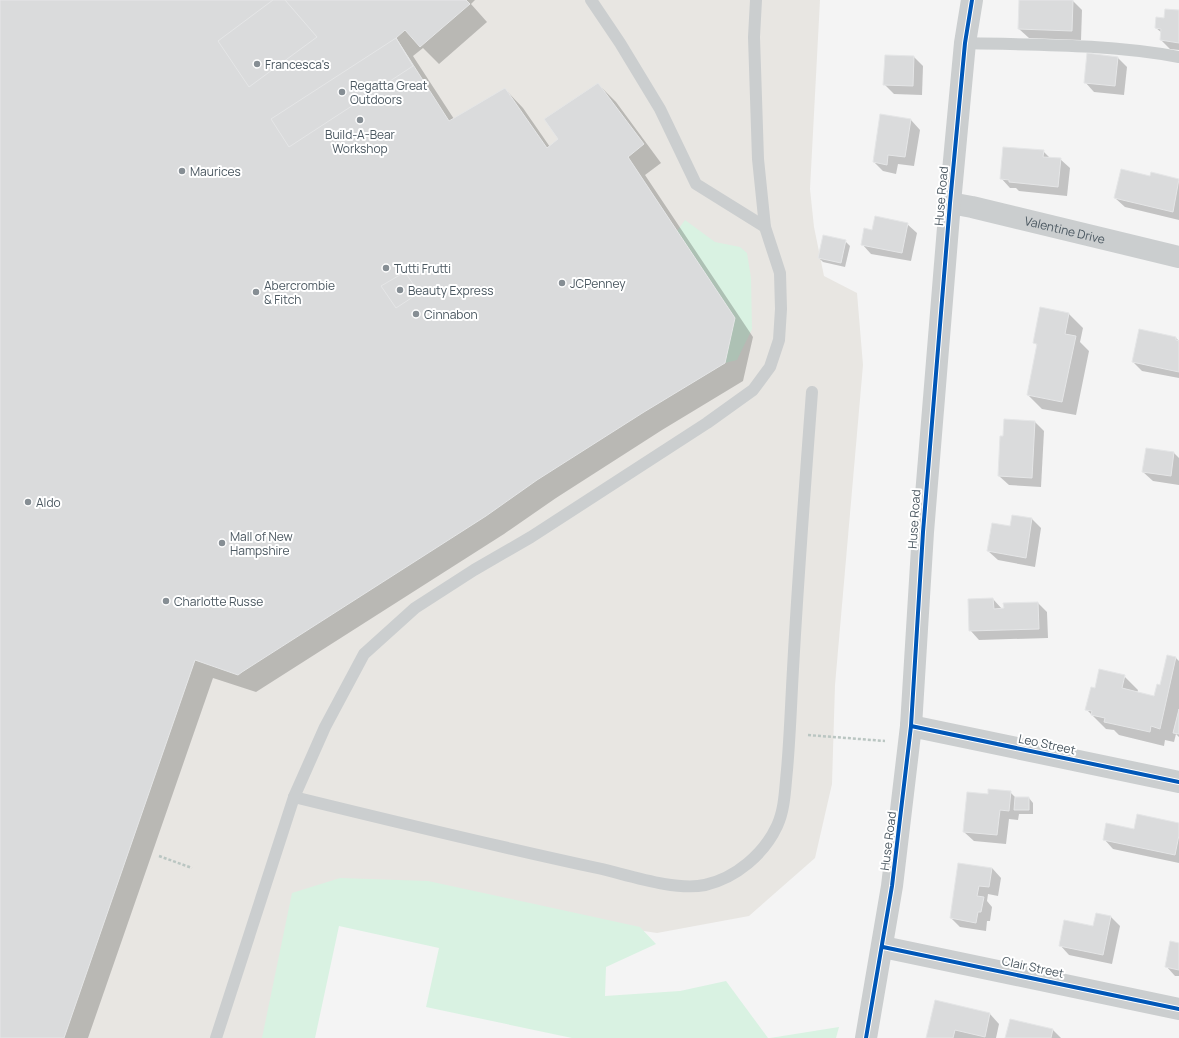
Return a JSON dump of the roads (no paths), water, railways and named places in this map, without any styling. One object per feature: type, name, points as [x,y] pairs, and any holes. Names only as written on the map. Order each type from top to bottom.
[{"type":"street","name":"Huse Road","points":[[866,1038],[883,947],[893,879],[911,726],[923,532],[950,203],[965,43],[972,0]]},
{"type":"street","name":"Valentine Drive","points":[[950,203],[1179,257]]},
{"type":"street","name":"Leo Street","points":[[911,726],[1179,782]]},
{"type":"street","name":"Clair Street","points":[[883,947],[1179,1009]]},
{"type":"lane","points":[[591,0],[620,43],[660,109],[696,184],[765,227]]},
{"type":"lane","points":[[216,1038],[294,797],[325,727],[364,654],[394,626],[421,604],[590,500],[707,423],[753,390],[770,367],[779,340],[781,309],[780,273],[765,227],[758,159],[754,37],[756,0]]},
{"type":"lane","points":[[965,43],[1076,45],[1143,50],[1179,57]]},
{"type":"lane","points":[[294,797],[663,883],[685,886],[704,885],[720,880],[742,868],[768,843],[778,825],[784,802],[790,734],[799,558],[812,392]]},
{"type":"place","name":"Francesca's","points":[[257,64]]},
{"type":"place","name":"Regatta Great Outdoors","points":[[342,92]]},
{"type":"place","name":"Build-A-Bear Workshop","points":[[360,120]]},
{"type":"place","name":"Maurices","points":[[182,171]]},
{"type":"place","name":"Tutti Frutti","points":[[386,268]]},
{"type":"place","name":"JCPenney","points":[[562,283]]},
{"type":"place","name":"Beauty Express","points":[[400,290]]},
{"type":"place","name":"Abercrombie & Fitch","points":[[256,292]]},
{"type":"place","name":"Cinnabon","points":[[416,314]]},
{"type":"place","name":"Aldo","points":[[28,502]]},
{"type":"place","name":"Mall of New Hampshire","points":[[222,543]]},
{"type":"place","name":"Charlotte Russe","points":[[166,601]]}]
